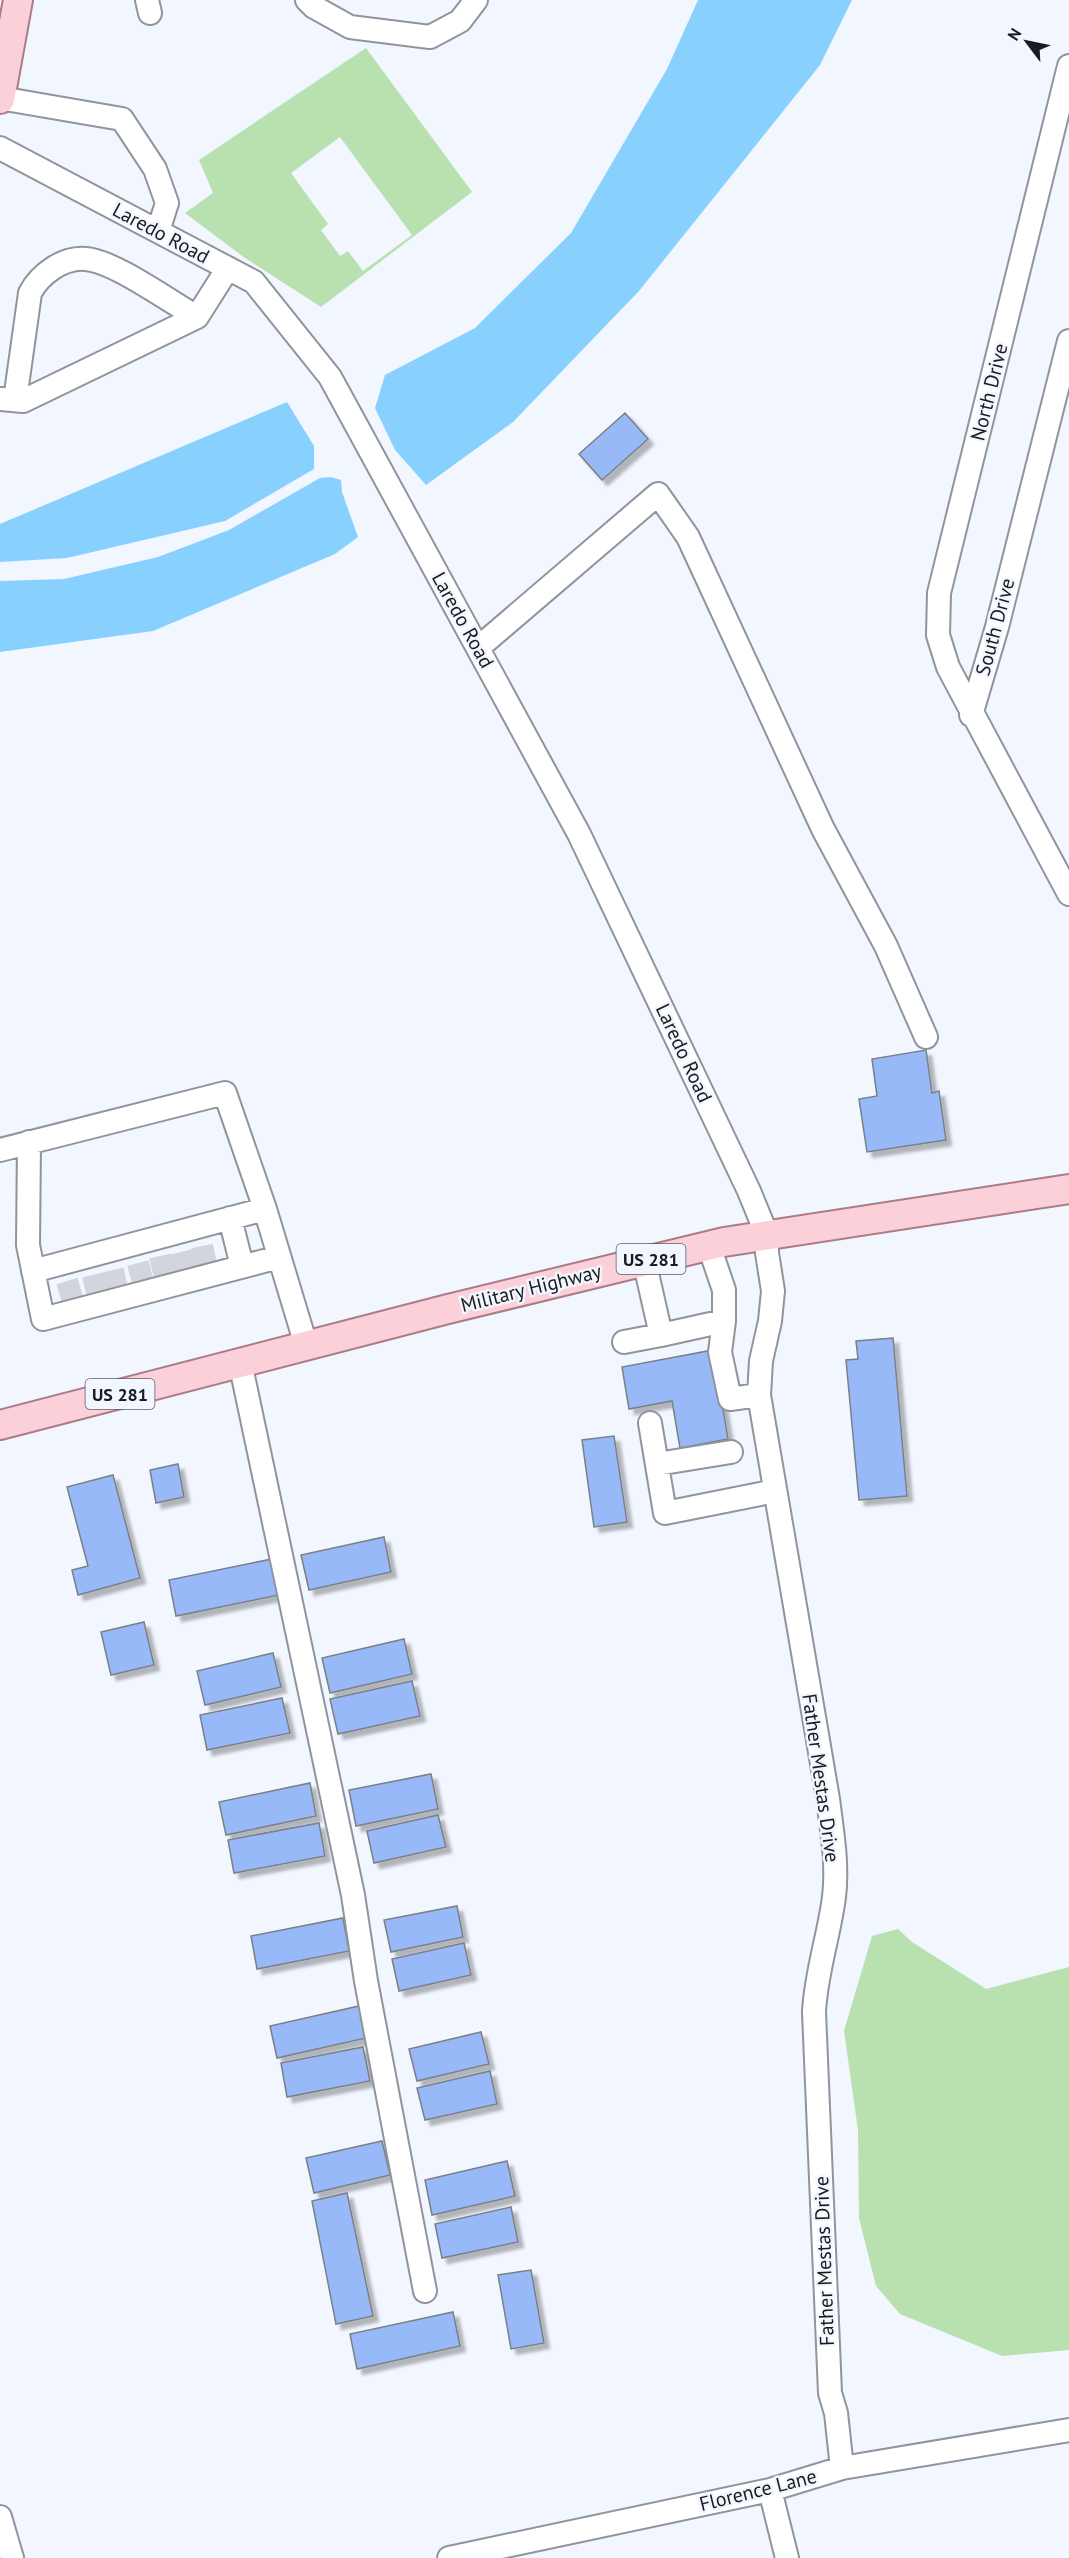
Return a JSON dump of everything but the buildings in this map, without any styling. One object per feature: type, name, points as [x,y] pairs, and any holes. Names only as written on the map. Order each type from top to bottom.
[{"type":"main road","points":[[0,99],[18,0]]},
{"type":"main road","name":"Military Highway","points":[[0,1424],[644,1260],[767,1235],[1069,1189]]},
{"type":"street","points":[[307,0],[314,7],[350,27],[430,37],[460,21],[476,0]]},
{"type":"street","name":"North Drive","points":[[971,715],[948,667],[938,635],[939,593],[1069,66]]},
{"type":"street","points":[[0,99],[122,119],[155,169],[167,203],[158,231]]},
{"type":"street","name":"Laredo Road","points":[[0,148],[254,282],[330,377],[579,834],[749,1191],[767,1235]]},
{"type":"street","points":[[197,317],[106,264],[86,259],[67,261],[37,279],[30,293],[8,400],[23,401],[197,317],[228,268]]},
{"type":"street","name":"South Drive","points":[[971,715],[997,627],[1069,341]]},
{"type":"street","points":[[478,648],[658,494],[688,537],[823,829],[886,946],[926,1037]]},
{"type":"street","points":[[971,715],[1069,894]]},
{"type":"street","points":[[0,1150],[225,1093],[265,1209],[306,1345]]},
{"type":"street","points":[[29,1142],[28,1245],[43,1320],[69,1289],[105,1279],[183,1259],[242,1266],[279,1257]]},
{"type":"street","points":[[33,1271],[69,1289],[140,1271],[183,1259],[230,1218],[265,1209]]},
{"type":"street","points":[[230,1218],[242,1266]]},
{"type":"street","name":"Father Mestas Drive","points":[[767,1235],[767,1253],[773,1291],[771,1321],[761,1361],[759,1395],[833,1832],[834,1895],[815,1981],[814,2012],[830,2393],[836,2413],[842,2468]]},
{"type":"street","points":[[709,1246],[724,1290],[724,1321],[720,1352],[730,1399],[759,1395]]},
{"type":"street","points":[[644,1260],[661,1335]]},
{"type":"street","points":[[624,1342],[724,1321]]},
{"type":"street","points":[[240,1362],[353,1895],[366,1981],[424,2291]]},
{"type":"street","points":[[650,1423],[665,1513],[775,1491]]},
{"type":"street","points":[[657,1464],[731,1452]]},
{"type":"street","name":"Florence Lane","points":[[449,2558],[770,2490],[842,2468],[1069,2430]]},
{"type":"street","points":[[770,2490],[788,2558]]},
{"type":"street","points":[[0,2517],[12,2558]]},
{"type":"green space","points":[[366,48],[472,192],[321,307],[245,258],[185,213],[213,193],[199,160]],"holes":[[[340,137],[412,235],[363,271],[348,251],[340,256],[321,230],[328,224],[291,173]]]},
{"type":"green space","points":[[898,1929],[912,1942],[986,1989],[1069,1967],[1069,2350],[1002,2356],[900,2314],[876,2286],[859,2218],[858,2130],[844,2031],[872,1936]]},
{"type":"water","points":[[698,0],[852,0],[820,65],[639,291],[513,422],[426,485],[395,450],[375,408],[385,375],[475,328],[571,233],[667,69]]},
{"type":"water","points":[[287,402],[314,446],[314,469],[225,521],[67,558],[0,562],[0,524]]},
{"type":"water","points":[[331,477],[341,480],[342,492],[358,537],[335,554],[153,631],[0,652],[0,581],[64,579],[158,557],[229,530],[320,478]]},
{"type":"tunnel","points":[[202,1246],[206,1265]]},
{"type":"tunnel","points":[[181,1252],[185,1270]]},
{"type":"tunnel","points":[[160,1256],[165,1277]]},
{"type":"tunnel","points":[[138,1263],[143,1283]]},
{"type":"tunnel","points":[[113,1270],[117,1289]]},
{"type":"tunnel","points":[[93,1275],[97,1293]]},
{"type":"tunnel","points":[[67,1281],[73,1301]]}]
